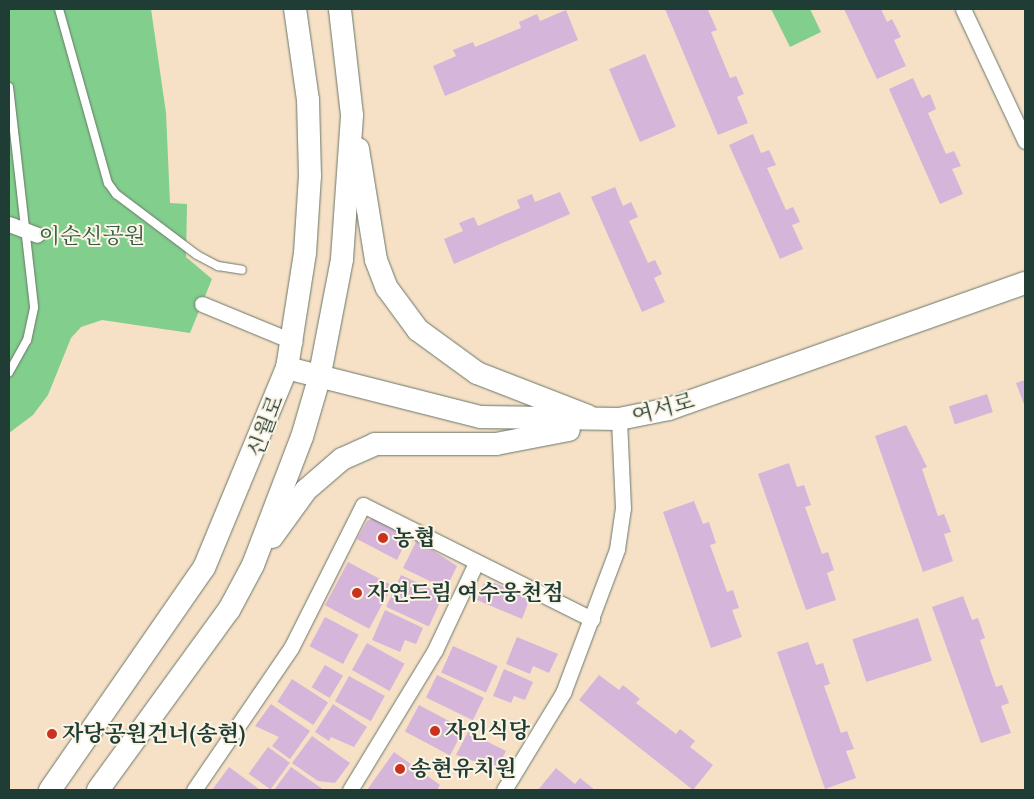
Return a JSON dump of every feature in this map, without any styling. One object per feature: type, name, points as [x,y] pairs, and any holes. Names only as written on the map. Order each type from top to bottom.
[{"type":"street","name":"신월로","points":[[50,790],[204,568],[287,368],[294,342],[310,176],[308,100],[295,9]]},
{"type":"street","name":"신월로","points":[[98,790],[229,610],[253,565],[319,379],[342,259],[352,115],[340,9]]},
{"type":"street","points":[[963,9],[1025,141]]},
{"type":"street","points":[[352,115],[368,229],[387,288],[401,310],[434,346],[477,373],[610,420]]},
{"type":"street","points":[[9,224],[32,233]]},
{"type":"street","name":"여서로","points":[[287,368],[319,379],[481,417],[610,420],[669,409],[1025,284]]},
{"type":"street","points":[[202,304],[294,342]]},
{"type":"street","points":[[253,565],[306,490],[342,459],[375,444],[496,444],[610,420]]},
{"type":"street","points":[[504,790],[563,693],[592,618],[622,524],[610,420]]},
{"type":"street","points":[[194,790],[291,648],[363,505],[476,563],[592,618]]},
{"type":"street","points":[[350,790],[435,650],[476,563]]},
{"type":"lane","points":[[59,9],[108,183],[116,194],[197,255],[218,266],[242,270]]},
{"type":"lane","points":[[9,87],[32,233],[34,308],[27,340],[9,372]]},
{"type":"green space","name":"이순신공원","points":[[9,9],[151,9],[166,113],[170,203],[187,204],[186,257],[212,279],[190,333],[102,320],[81,327],[71,338],[48,395],[33,415],[9,433]]},
{"type":"green space","points":[[771,9],[810,9],[821,32],[790,47]]},
{"type":"building","points":[[665,9],[708,10],[717,30],[711,32],[730,78],[736,76],[744,94],[737,97],[748,123],[718,135]]},
{"type":"building","points":[[844,9],[881,9],[887,22],[892,19],[901,37],[894,40],[906,66],[877,79]]},
{"type":"building","points":[[566,10],[578,40],[445,96],[433,66],[456,56],[453,50],[473,42],[475,47],[521,28],[519,22],[537,14],[540,21]]},
{"type":"building","points":[[645,54],[676,127],[640,142],[609,69]]},
{"type":"building","points":[[913,78],[922,98],[930,94],[936,109],[928,113],[946,154],[954,151],[961,166],[952,169],[963,194],[940,204],[889,89]]},
{"type":"building","points":[[753,134],[761,153],[769,150],[776,165],[767,168],[786,210],[793,207],[800,222],[792,225],[803,249],[780,259],[729,145]]},
{"type":"building","points":[[615,187],[623,206],[631,202],[638,217],[629,221],[648,263],[655,260],[662,274],[654,278],[665,302],[642,312],[591,197]]},
{"type":"building","points":[[560,192],[570,214],[454,264],[444,239],[463,231],[459,223],[474,217],[478,226],[520,208],[517,200],[532,194],[535,202]]},
{"type":"building","points":[[1025,380],[1025,407],[1016,383]]},
{"type":"building","points":[[987,394],[993,412],[955,424],[949,406]]},
{"type":"building","points":[[906,425],[927,467],[922,469],[938,516],[944,514],[951,532],[944,534],[953,561],[923,572],[875,436]]},
{"type":"building","points":[[789,463],[797,487],[804,485],[811,505],[805,507],[822,554],[828,552],[834,570],[827,573],[836,600],[806,610],[758,474]]},
{"type":"building","points":[[694,501],[703,524],[709,522],[716,543],[710,545],[727,592],[733,590],[739,608],[732,610],[742,637],[711,648],[663,512]]},
{"type":"building","points":[[375,517],[409,535],[397,560],[357,539],[367,521]]},
{"type":"building","points":[[417,540],[457,566],[446,589],[403,568]]},
{"type":"building","points":[[348,562],[392,585],[369,629],[325,605]]},
{"type":"building","points":[[401,575],[444,595],[429,627],[386,607]]},
{"type":"building","points":[[492,582],[530,598],[522,619],[477,600],[484,583]]},
{"type":"building","points":[[963,596],[972,620],[978,618],[985,638],[980,640],[996,687],[1002,685],[1009,703],[1001,706],[1011,733],[981,743],[932,607]]},
{"type":"building","points":[[385,610],[423,628],[416,644],[405,640],[400,652],[372,640]]},
{"type":"building","points":[[325,617],[359,635],[343,664],[310,646]]},
{"type":"building","points":[[918,618],[932,661],[866,682],[852,639]]},
{"type":"building","points":[[517,637],[558,654],[549,673],[533,666],[530,674],[506,664]]},
{"type":"building","points":[[808,642],[816,665],[823,663],[830,684],[824,686],[841,733],[847,731],[854,749],[846,751],[856,778],[825,789],[777,652]]},
{"type":"building","points":[[367,643],[405,664],[390,691],[352,670]]},
{"type":"building","points":[[453,646],[498,666],[486,692],[441,672]]},
{"type":"building","points":[[325,665],[343,676],[330,698],[312,687]]},
{"type":"building","points":[[504,669],[533,682],[525,700],[514,696],[511,703],[493,696]]},
{"type":"building","points":[[437,675],[484,698],[473,720],[426,697]]},
{"type":"building","points":[[599,675],[619,690],[623,685],[640,699],[636,703],[676,734],[680,729],[695,741],[690,747],[713,765],[693,790],[579,700]]},
{"type":"building","points":[[349,676],[385,696],[371,721],[335,701]]},
{"type":"building","points":[[292,679],[328,702],[313,725],[277,702]]},
{"type":"building","points":[[271,704],[310,731],[290,759],[272,746],[279,737],[255,726]]},
{"type":"building","points":[[333,704],[367,727],[354,747],[331,737],[329,741],[315,732]]},
{"type":"building","points":[[419,705],[464,729],[450,755],[405,731]]},
{"type":"building","points":[[468,732],[506,751],[497,769],[456,755]]},
{"type":"building","points":[[312,736],[350,763],[335,783],[318,781],[292,763]]},
{"type":"building","points":[[268,747],[290,763],[270,790],[249,774]]},
{"type":"building","name":"송현유치원","points":[[394,752],[440,785],[437,790],[367,790]]},
{"type":"building","points":[[229,767],[259,789],[212,790]]},
{"type":"building","points":[[291,767],[324,790],[274,790]]},
{"type":"building","points":[[556,768],[575,784],[580,778],[595,790],[538,790]]},
{"type":"place","name":"농협","points":[[383,538]]},
{"type":"place","name":"자연드림 여수웅천점","points":[[357,593]]},
{"type":"place","name":"자인식당","points":[[435,731]]},
{"type":"place","name":"자당공원건너(송현)","points":[[52,734]]},
{"type":"place","name":"송현유치원","points":[[400,769]]}]
